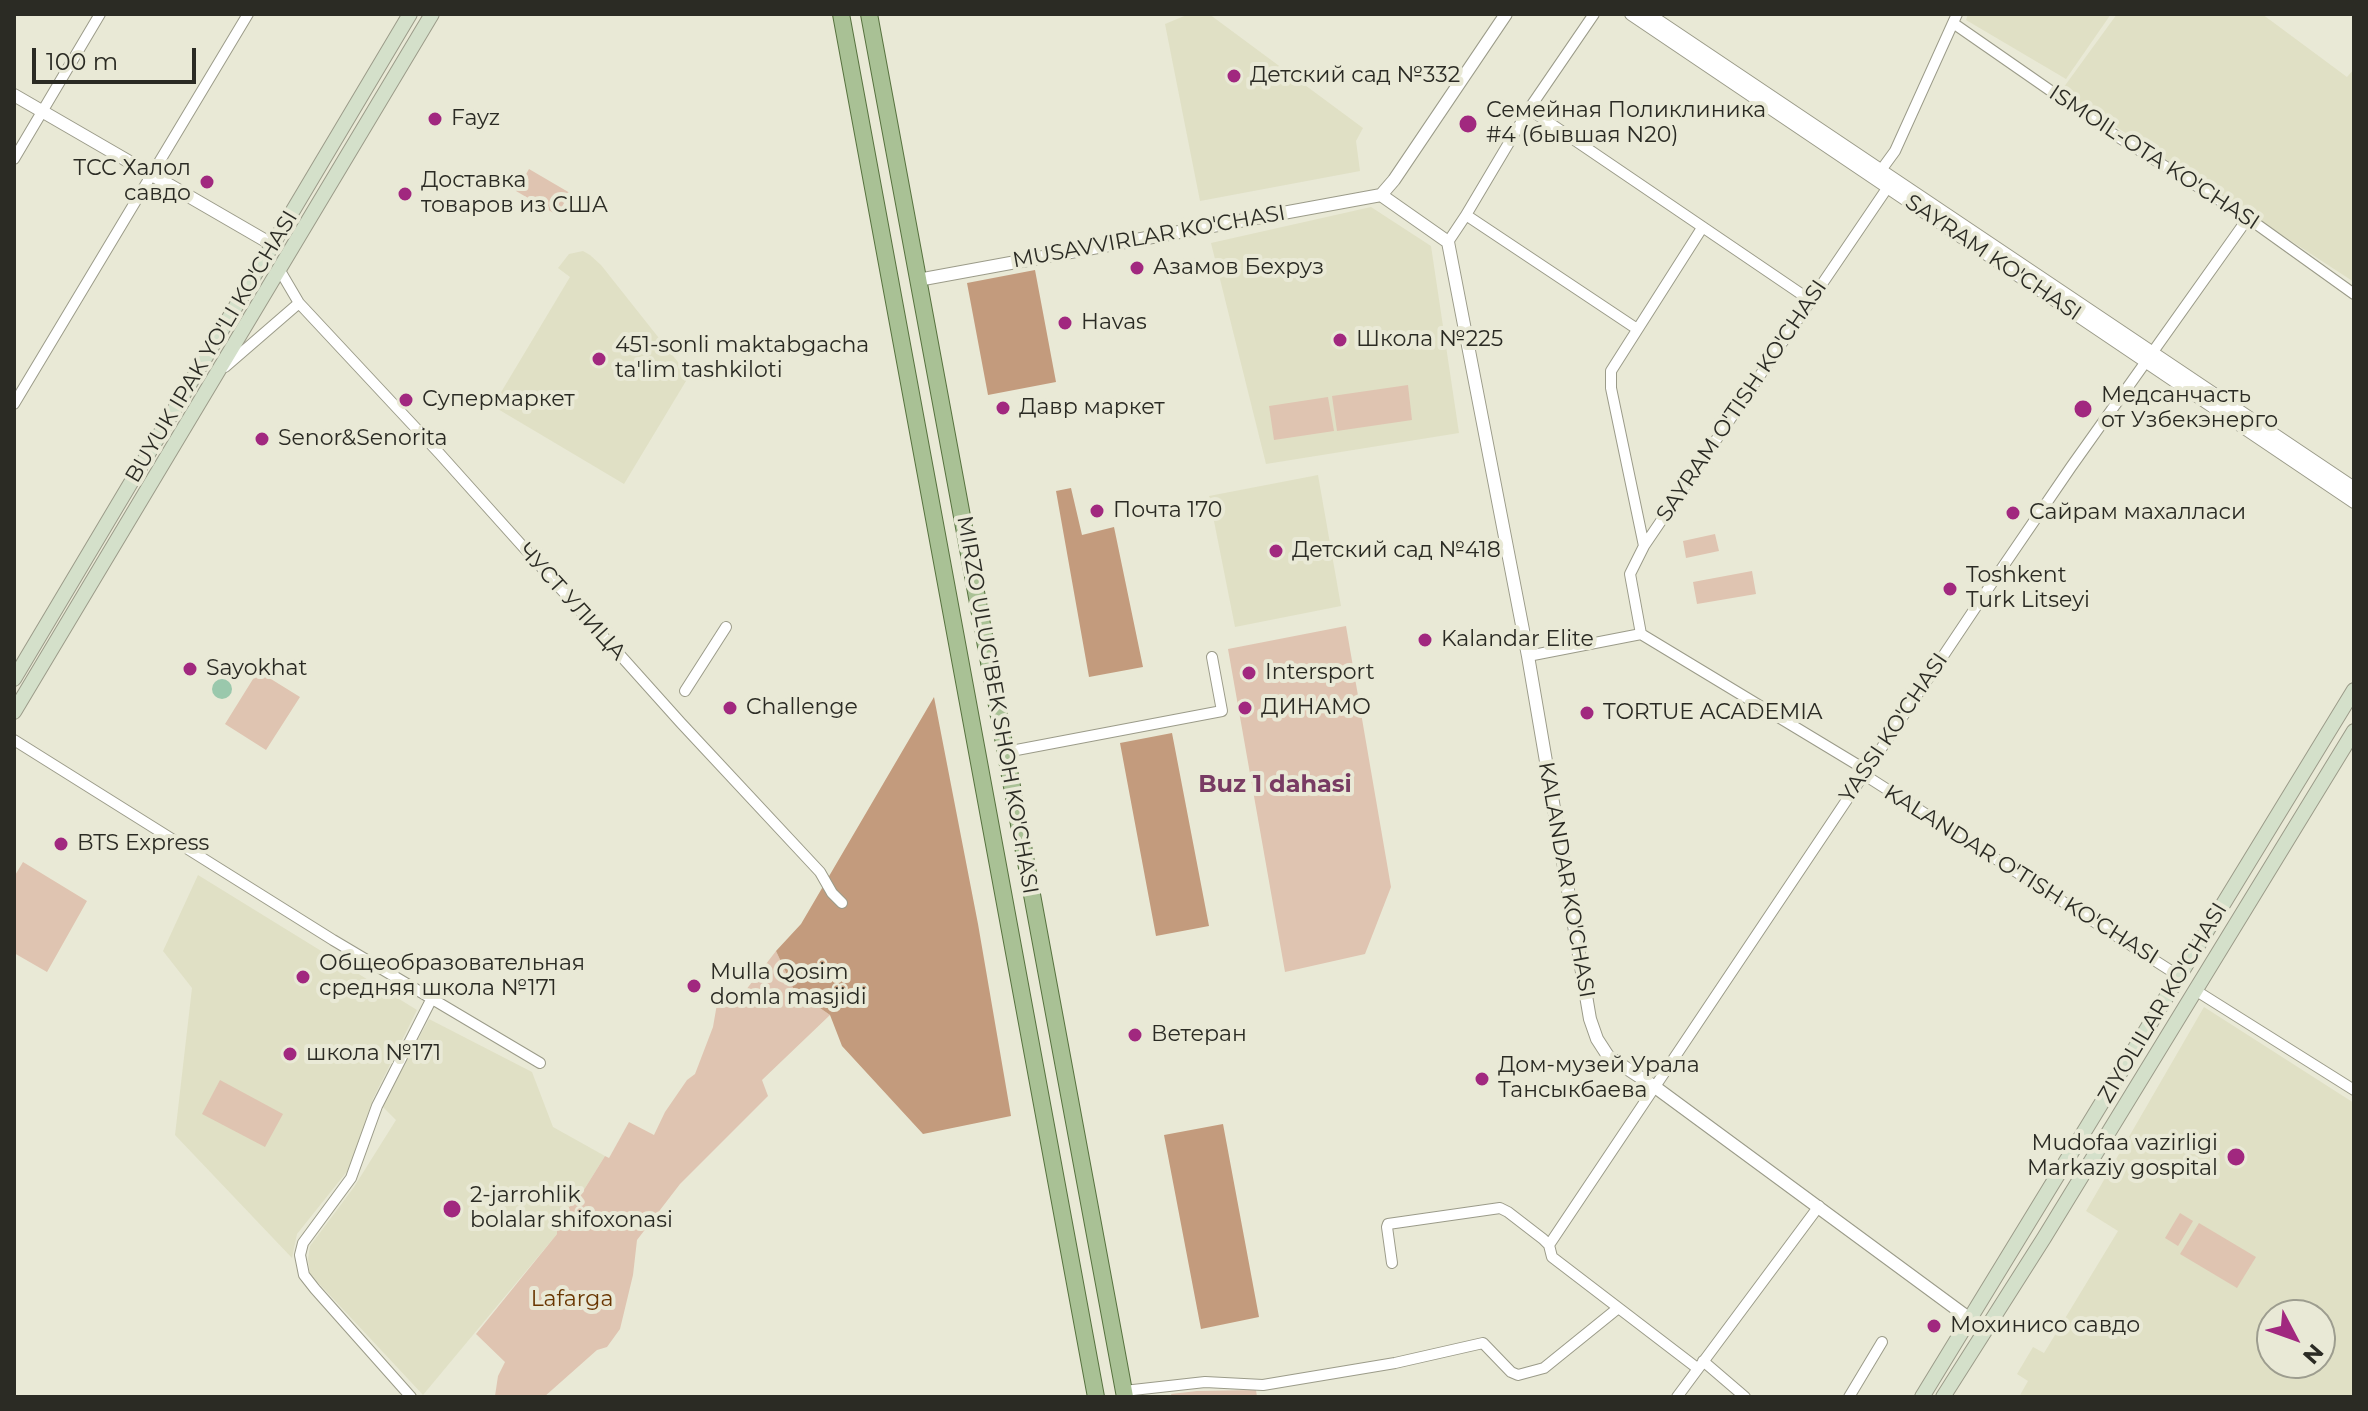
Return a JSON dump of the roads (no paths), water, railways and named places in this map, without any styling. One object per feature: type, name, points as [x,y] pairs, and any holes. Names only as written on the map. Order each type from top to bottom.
[{"type":"main road","name":"BUYUK IPAK YO'LI KO'CHASI","points":[[14,679],[410,14]]},
{"type":"main road","name":"MIRZO ULUG'BEK SHOH KO'CHASI","points":[[841,14],[1096,1397]]},
{"type":"main road","name":"MIRZO ULUG'BEK SHOH KO'CHASI","points":[[869,14],[1125,1394]]},
{"type":"main road","name":"BUYUK IPAK YO'LI KO'CHASI","points":[[14,712],[428,19]]},
{"type":"main road","points":[[273,245],[290,250]]},
{"type":"main road","points":[[273,245],[279,269]]},
{"type":"main road","points":[[906,366],[933,362]]},
{"type":"main road","name":"ZIYOLILAR KO'CHASI","points":[[1922,1397],[2354,690]]},
{"type":"main road","name":"ZIYOLILAR KO'CHASI","points":[[1943,1397],[2354,731]]},
{"type":"main road","points":[[2295,786],[2314,797]]},
{"type":"main road","points":[[2132,1053],[2149,1063]]},
{"type":"street","points":[[14,159],[100,14]]},
{"type":"street","points":[[14,404],[248,14]]},
{"type":"street","points":[[1506,14],[1381,195],[1448,242],[1529,109],[1594,14]]},
{"type":"street","name":"SAYRAM KO'CHASI","points":[[1631,14],[2149,357],[2354,488]]},
{"type":"street","name":"SAYRAM KO'CHASI","points":[[1648,14],[1878,175]]},
{"type":"street","points":[[1878,175],[1895,151],[1955,18]]},
{"type":"street","name":"ISMOIL-OTA KO'CHASI","points":[[1955,18],[2110,132],[2248,218],[2354,294]]},
{"type":"street","points":[[14,95],[273,245]]},
{"type":"street","points":[[1529,109],[1810,300]]},
{"type":"street","name":"SAYRAM O'TISH KO'CHASI","points":[[1641,634],[1630,574],[1644,546],[1890,183]]},
{"type":"street","name":"MUSAVVIRLAR KO'CHASI","points":[[918,280],[1381,195]]},
{"type":"street","points":[[1466,215],[1637,329]]},
{"type":"street","name":"YASSI KO'CHASI","points":[[1549,1245],[2065,475],[2248,218]]},
{"type":"street","points":[[1644,546],[1610,376],[1613,366],[1702,228]]},
{"type":"street","name":"KALANDAR KO'CHASI","points":[[1448,242],[1528,656],[1590,1019],[1597,1039],[1608,1056],[1819,1206],[1970,1319],[1987,1328]]},
{"type":"street","name":"ЧУСТ УЛИЦА","points":[[279,269],[299,303],[820,872],[842,903]]},
{"type":"street","points":[[216,374],[299,303]]},
{"type":"street","name":"SAYRAM KO'CHASI","points":[[2149,357],[2354,502]]},
{"type":"street","points":[[685,691],[726,627]]},
{"type":"street","points":[[1528,656],[1641,634]]},
{"type":"street","name":"KALANDAR O'TISH KO'CHASI","points":[[1641,634],[1864,772],[2179,976]]},
{"type":"street","points":[[1006,752],[1222,711],[1212,657]]},
{"type":"street","points":[[14,740],[431,1000],[540,1063]]},
{"type":"street","points":[[2195,990],[2354,1090]]},
{"type":"street","points":[[411,1397],[304,1275],[300,1255],[303,1243],[357,1167],[377,1106],[431,1000]]},
{"type":"street","points":[[1677,1397],[1819,1206]]},
{"type":"street","points":[[1392,1263],[1388,1224],[1500,1208],[1549,1245],[1552,1257],[1617,1309],[1745,1397]]},
{"type":"street","points":[[1125,1394],[1205,1382],[1263,1385],[1395,1363],[1483,1343],[1511,1372],[1518,1375],[1544,1368],[1617,1309]]},
{"type":"street","points":[[1849,1397],[1882,1342]]},
{"type":"place","name":"Детский сад №332","points":[[1234,76]]},
{"type":"place","name":"Fayz","points":[[435,119]]},
{"type":"place","name":"Семейная Поликлиника #4 (бывшая N20)","points":[[1468,124]]},
{"type":"place","name":"ТСС Халол савдо","points":[[207,182]]},
{"type":"place","name":"Доставка товаров из США","points":[[405,194]]},
{"type":"place","name":"Азамов Бехруз","points":[[1137,268]]},
{"type":"place","name":"Havas","points":[[1065,323]]},
{"type":"place","name":"Школа №225","points":[[1340,340]]},
{"type":"place","name":"451-sonli maktabgacha ta'lim tashkiloti","points":[[599,359]]},
{"type":"place","name":"Супермаркет","points":[[406,400]]},
{"type":"place","name":"Давр маркет","points":[[1003,408]]},
{"type":"place","name":"Медсанчасть от Узбекэнерго","points":[[2083,409]]},
{"type":"place","name":"Senor&Senorita","points":[[262,439]]},
{"type":"place","name":"Почта 170","points":[[1097,511]]},
{"type":"place","name":"Сайрам махалласи","points":[[2013,513]]},
{"type":"place","name":"Детский сад №418","points":[[1276,551]]},
{"type":"place","name":"Toshkent Turk Litseyi","points":[[1950,589]]},
{"type":"place","name":"Kalandar Elite","points":[[1425,640]]},
{"type":"place","name":"Sayokhat","points":[[190,669]]},
{"type":"place","name":"Intersport","points":[[1249,673]]},
{"type":"place","name":"Challenge","points":[[730,708]]},
{"type":"place","name":"ДИНАМО","points":[[1245,708]]},
{"type":"place","name":"TORTUE ACADEMIA","points":[[1587,713]]},
{"type":"place","name":"BTS Express","points":[[61,844]]},
{"type":"place","name":"Общеобразовательная средняя школа №171","points":[[303,977]]},
{"type":"place","name":"Mulla Qosim domla masjidi","points":[[694,986]]},
{"type":"place","name":"Ветеран","points":[[1135,1035]]},
{"type":"place","name":"школа №171","points":[[290,1054]]},
{"type":"place","name":"Дом-музей Урала Тансыкбаева","points":[[1482,1079]]},
{"type":"place","name":"Mudofaa vazirligi Markaziy gospital","points":[[2236,1157]]},
{"type":"place","name":"2-jarrohlik bolalar shifoxonasi","points":[[452,1209]]},
{"type":"place","name":"Мохинисо савдо","points":[[1934,1326]]},
{"type":"district","name":"Buz 1 dahasi","points":[[1275,785]]},
{"type":"park label","name":"Lafarga","points":[[572,1300]]}]
